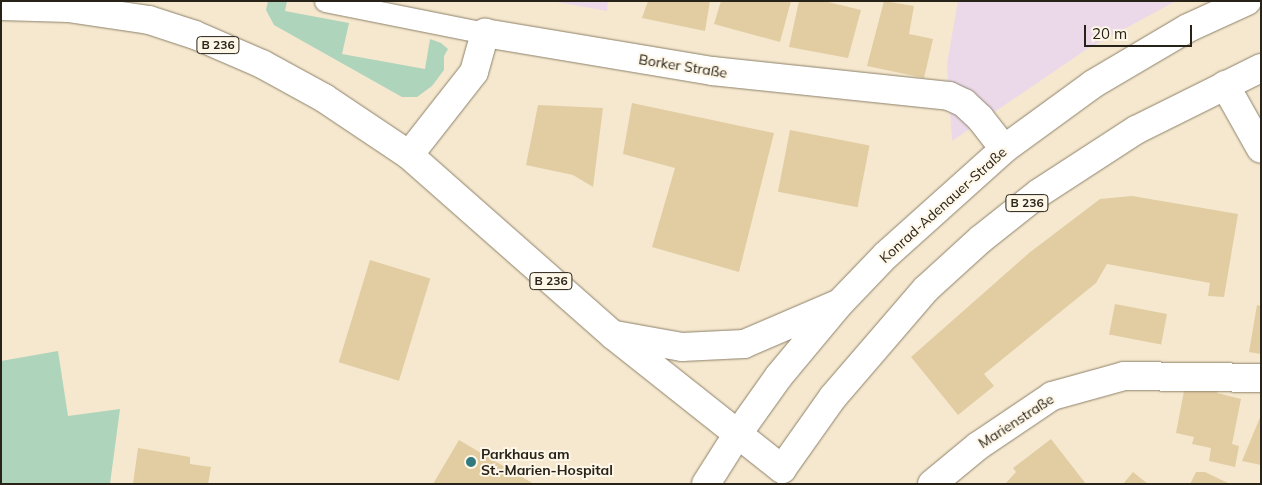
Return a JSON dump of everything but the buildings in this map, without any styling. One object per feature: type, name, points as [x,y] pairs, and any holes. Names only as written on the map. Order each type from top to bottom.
[{"type":"main road","name":"Konrad-Adenauer-Straße","points":[[706,484],[737,435],[779,376],[839,304],[886,254],[1004,150],[1093,84],[1188,28],[1247,1]]},
{"type":"main road","name":"B 236","points":[[1,6],[109,13],[149,20],[195,35],[262,64],[316,94],[410,155],[613,335],[737,435],[776,476],[833,396],[926,288],[981,239],[1039,193],[1136,130],[1261,68]]},
{"type":"main road","name":"Borker Straße","points":[[485,33],[712,71],[949,96],[964,103],[980,118],[1004,150]]},
{"type":"main road","points":[[410,155],[474,72],[485,33]]},
{"type":"main road","points":[[1225,85],[1261,149]]},
{"type":"main road","points":[[613,335],[682,347],[744,344],[839,304]]},
{"type":"main road","name":"Marienstraße","points":[[932,484],[978,446],[1052,396],[1124,376],[1261,378]]},
{"type":"lane","points":[[325,1],[485,33]]},
{"type":"shaded area","points":[[551,1],[608,1],[607,11]]},
{"type":"shaded area","points":[[958,1],[1176,1],[1087,49],[952,141],[947,64]]},
{"type":"green space","points":[[268,1],[287,1],[285,11],[349,23],[342,54],[425,69],[430,39],[441,43],[448,49],[444,56],[444,70],[432,86],[417,97],[402,97],[274,25],[266,10]]},
{"type":"green space","points":[[58,351],[68,416],[120,409],[110,484],[1,484],[1,361]]},
{"type":"place","name":"Parkhaus am St.-Marien-Hospital","points":[[471,462]]}]
